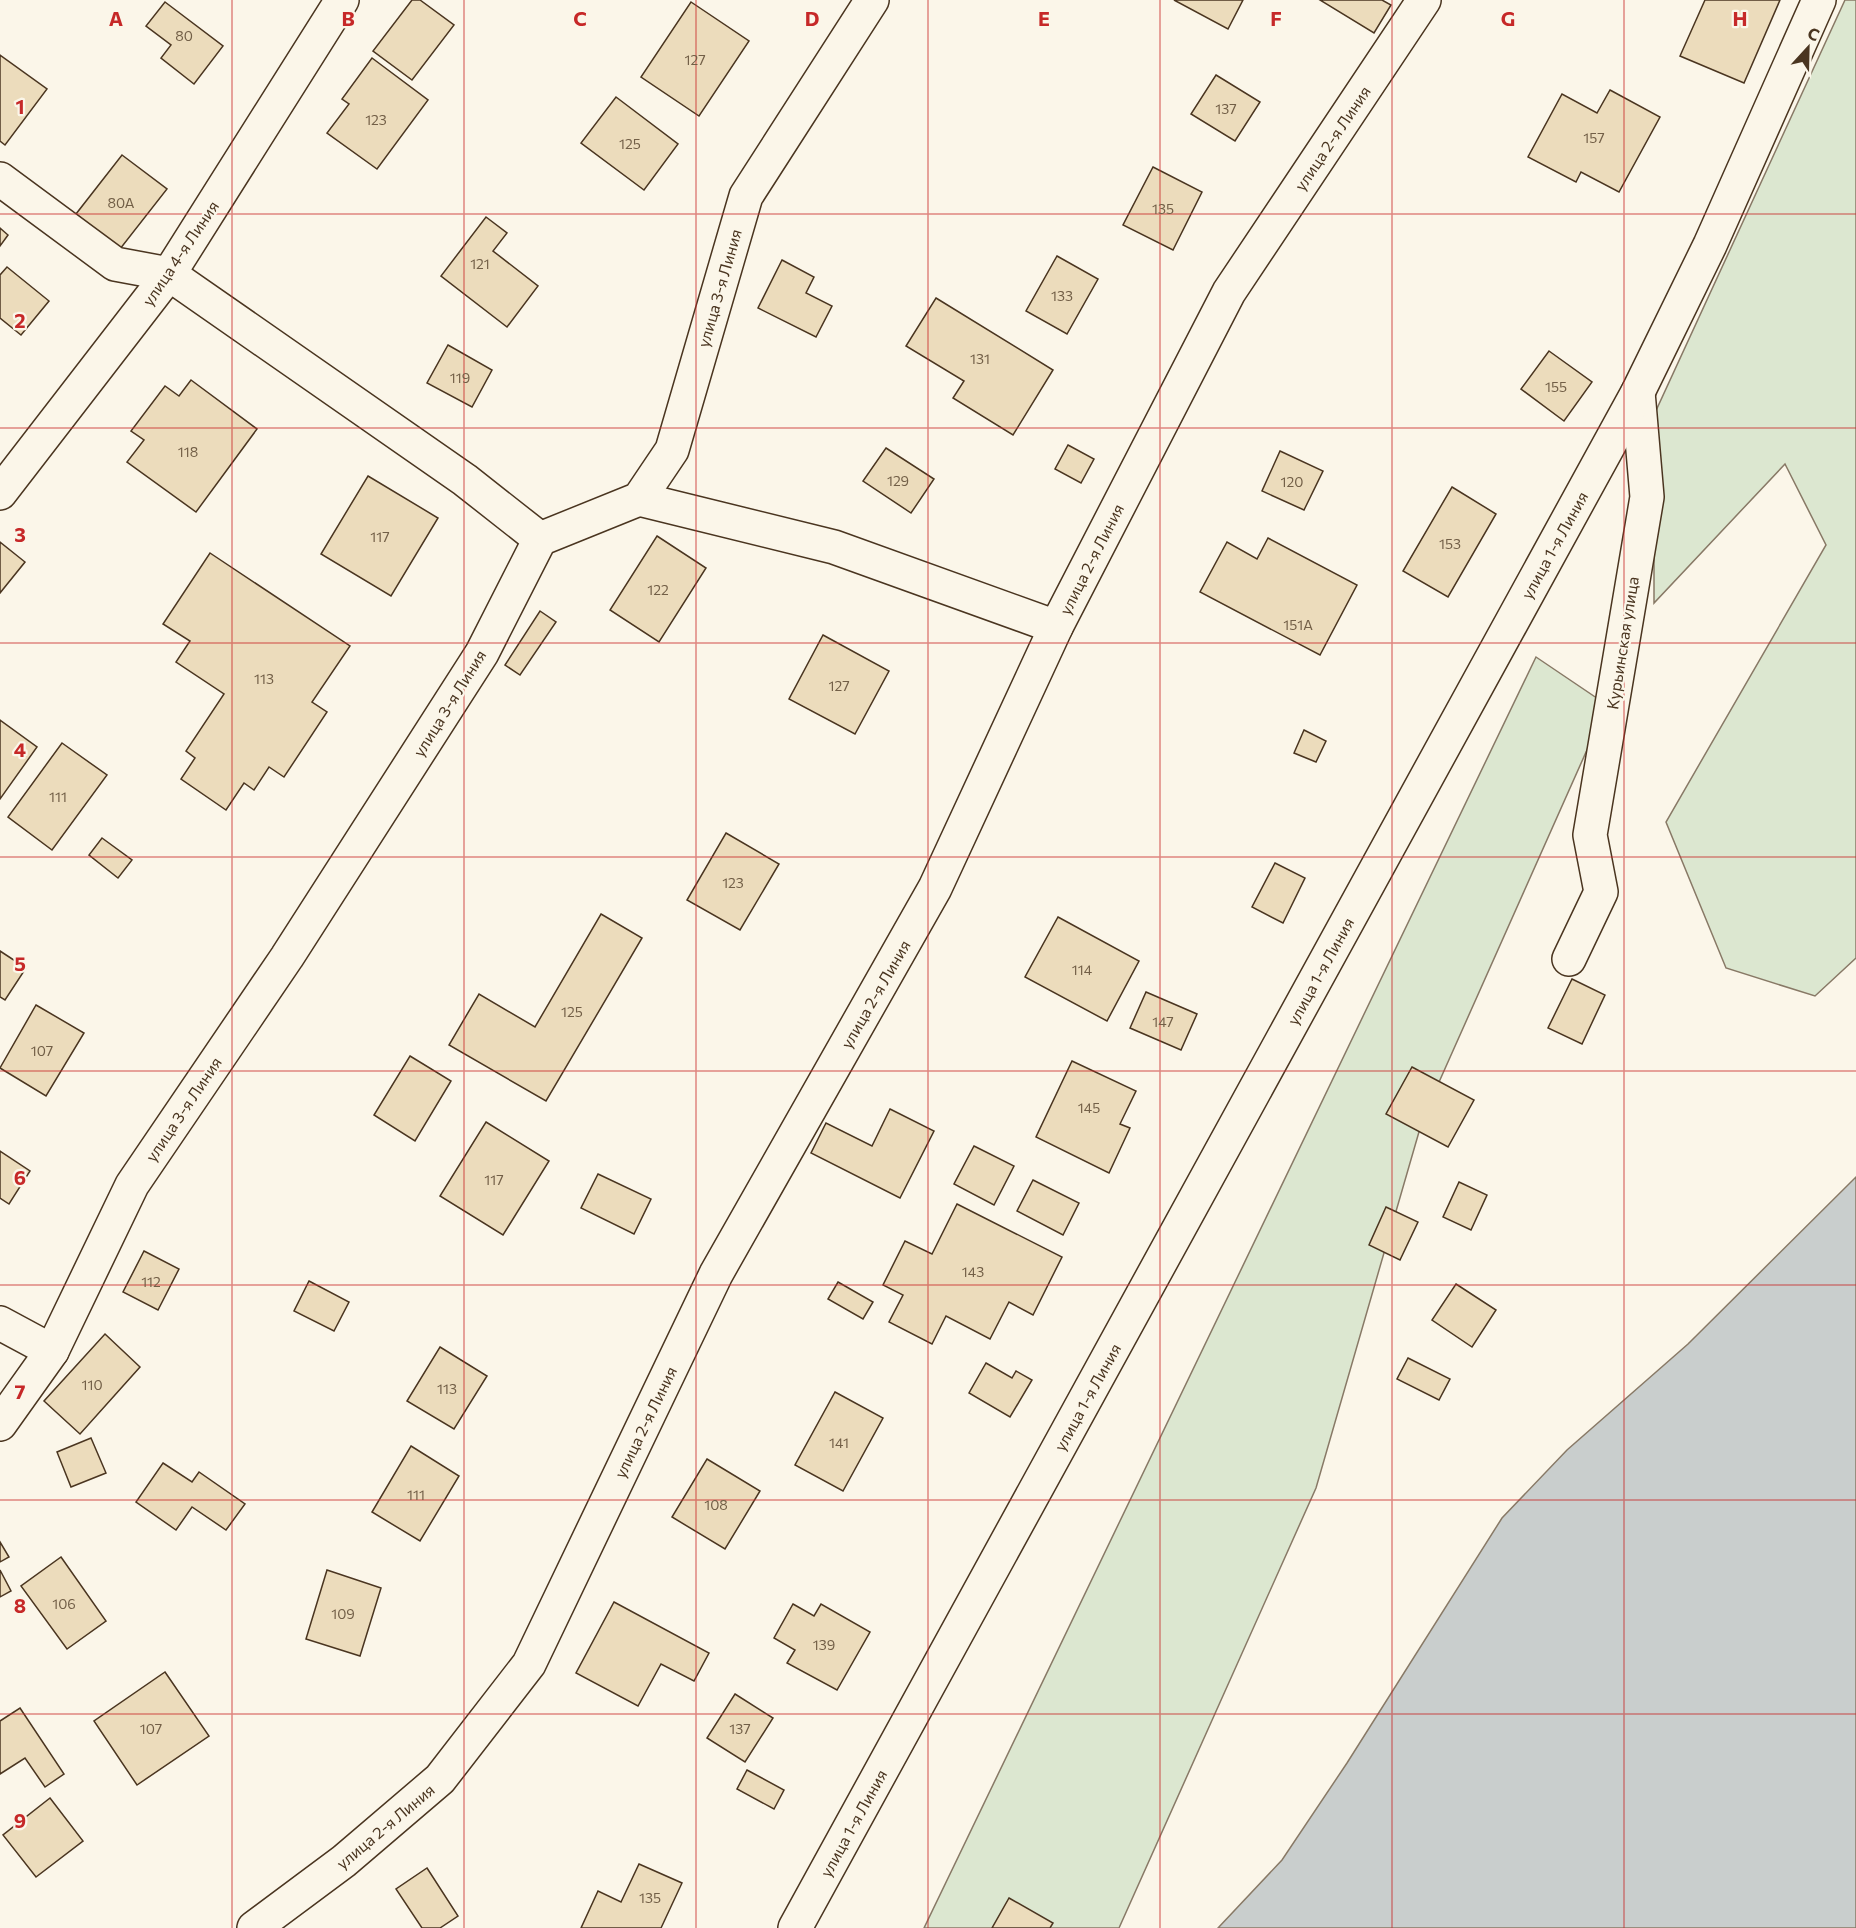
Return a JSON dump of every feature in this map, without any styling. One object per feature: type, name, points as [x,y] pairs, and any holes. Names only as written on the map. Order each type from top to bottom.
[{"type":"street","name":"улица 4-я Линия","points":[[0,493],[169,274],[342,0]]},
{"type":"street","name":"улица 3-я Линия","points":[[639,499],[672,450],[746,196],[872,0]]},
{"type":"street","name":"улица 2-я Линия","points":[[254,1928],[344,1861],[440,1779],[529,1664],[716,1274],[935,888],[1056,627],[1229,292],[1424,0]]},
{"type":"street","name":"улица 1-я Линия","points":[[795,1928],[1638,392],[1710,244],[1819,0]]},
{"type":"street","points":[[0,179],[115,264],[169,274],[465,480],[540,538],[639,499],[834,547],[1056,627]]},
{"type":"street","name":"Курьинская улица","points":[[1569,959],[1601,892],[1590,835],[1647,497],[1638,392]]},
{"type":"street","name":"улица 3-я Линия","points":[[0,1424],[52,1351],[132,1185],[287,957],[482,653],[540,538]]},
{"type":"street","points":[[0,1323],[52,1351]]},
{"type":"green space","points":[[1845,0],[1856,0],[1856,958],[1815,996],[1726,968],[1666,822],[1826,545],[1785,464],[1654,603],[1654,415]]},
{"type":"green space","points":[[1536,657],[1607,705],[1423,1118],[1316,1488],[1119,1928],[924,1928]]},
{"type":"shaded area","points":[[1856,1177],[1856,1928],[1218,1928],[1282,1860],[1347,1763],[1502,1518],[1567,1450],[1688,1344]]},
{"type":"building","points":[[412,0],[420,0],[454,25],[412,80],[373,51]]},
{"type":"building","points":[[1174,0],[1243,0],[1228,29]]},
{"type":"building","points":[[1320,0],[1382,0],[1391,5],[1374,33]]},
{"type":"building","points":[[1705,0],[1780,0],[1744,83],[1680,56]]},
{"type":"building","points":[[165,2],[223,46],[194,84],[161,58],[171,45],[146,26]]},
{"type":"building","points":[[691,2],[749,41],[699,116],[641,77]]},
{"type":"building","points":[[0,55],[47,89],[5,145],[0,141]]},
{"type":"building","points":[[372,58],[428,100],[377,169],[327,133],[349,104],[342,99]]},
{"type":"building","points":[[1216,75],[1260,102],[1235,141],[1191,114]]},
{"type":"building","points":[[1610,90],[1660,117],[1619,192],[1581,172],[1576,182],[1528,157],[1562,94],[1597,113]]},
{"type":"building","points":[[616,97],[678,144],[644,190],[581,143]]},
{"type":"building","points":[[122,155],[167,189],[120,249],[76,214]]},
{"type":"building","points":[[1153,167],[1202,192],[1173,250],[1123,225]]},
{"type":"building","points":[[486,217],[507,233],[493,251],[538,286],[507,327],[441,276]]},
{"type":"building","points":[[0,228],[8,235],[0,246]]},
{"type":"building","points":[[1057,256],[1098,279],[1067,334],[1026,311]]},
{"type":"building","points":[[782,260],[814,277],[806,293],[832,306],[816,337],[758,308]]},
{"type":"building","points":[[7,267],[49,301],[21,335],[0,318],[0,275]]},
{"type":"building","points":[[936,298],[1053,370],[1013,435],[953,398],[964,381],[906,346]]},
{"type":"building","points":[[448,345],[492,370],[472,407],[427,383]]},
{"type":"building","points":[[1549,351],[1592,382],[1564,421],[1521,389]]},
{"type":"building","points":[[191,380],[257,429],[196,512],[127,462],[144,440],[131,431],[165,386],[179,396]]},
{"type":"building","points":[[1068,445],[1094,459],[1081,483],[1055,469]]},
{"type":"building","points":[[886,448],[934,479],[911,513],[863,481]]},
{"type":"building","points":[[1280,451],[1323,471],[1304,510],[1262,491]]},
{"type":"building","points":[[368,476],[438,518],[391,596],[321,554]]},
{"type":"building","points":[[1452,487],[1496,514],[1448,597],[1403,571]]},
{"type":"building","points":[[657,536],[706,568],[659,642],[610,610]]},
{"type":"building","points":[[1268,538],[1357,585],[1320,655],[1200,592],[1227,542],[1257,559]]},
{"type":"building","points":[[0,542],[25,562],[0,593]]},
{"type":"building","points":[[210,553],[350,646],[312,702],[327,712],[284,777],[269,767],[254,790],[244,783],[226,810],[181,779],[195,758],[186,751],[224,694],[176,662],[190,641],[163,624]]},
{"type":"building","points":[[540,611],[556,622],[520,675],[505,665]]},
{"type":"building","points":[[823,635],[889,671],[855,734],[789,699]]},
{"type":"building","points":[[0,720],[37,747],[0,799]]},
{"type":"building","points":[[1304,730],[1326,741],[1316,762],[1294,753]]},
{"type":"building","points":[[62,743],[107,775],[52,850],[8,817]]},
{"type":"building","points":[[726,833],[779,864],[740,930],[687,900]]},
{"type":"building","points":[[102,838],[132,860],[118,878],[89,855]]},
{"type":"building","points":[[1275,863],[1305,878],[1283,923],[1252,907]]},
{"type":"building","points":[[601,914],[642,938],[546,1101],[449,1045],[479,994],[535,1027]]},
{"type":"building","points":[[1058,917],[1139,961],[1107,1021],[1025,977]]},
{"type":"building","points":[[0,951],[26,968],[5,1000],[0,997]]},
{"type":"building","points":[[1572,979],[1605,995],[1582,1044],[1548,1028]]},
{"type":"building","points":[[1146,992],[1197,1014],[1181,1050],[1130,1028]]},
{"type":"building","points":[[36,1005],[84,1033],[46,1096],[0,1068]]},
{"type":"building","points":[[410,1056],[451,1081],[415,1141],[374,1115]]},
{"type":"building","points":[[1072,1061],[1136,1091],[1120,1124],[1130,1128],[1109,1173],[1036,1137]]},
{"type":"building","points":[[1412,1067],[1474,1100],[1448,1147],[1386,1114]]},
{"type":"building","points":[[890,1109],[934,1131],[900,1198],[811,1153],[826,1123],[872,1146]]},
{"type":"building","points":[[486,1122],[549,1161],[503,1235],[440,1196]]},
{"type":"building","points":[[974,1146],[1014,1166],[994,1205],[954,1184]]},
{"type":"building","points":[[0,1151],[30,1171],[9,1204],[0,1198]]},
{"type":"building","points":[[598,1174],[651,1199],[634,1234],[581,1208]]},
{"type":"building","points":[[1033,1180],[1079,1203],[1063,1235],[1017,1211]]},
{"type":"building","points":[[1459,1182],[1487,1195],[1471,1230],[1443,1217]]},
{"type":"building","points":[[957,1204],[1062,1257],[1033,1315],[1009,1302],[990,1339],[946,1316],[932,1344],[889,1322],[903,1295],[883,1285],[905,1241],[932,1254]]},
{"type":"building","points":[[1386,1207],[1418,1222],[1400,1260],[1369,1245]]},
{"type":"building","points":[[144,1251],[179,1269],[158,1310],[123,1292]]},
{"type":"building","points":[[309,1281],[349,1302],[334,1331],[294,1311]]},
{"type":"building","points":[[838,1282],[873,1302],[863,1319],[828,1299]]},
{"type":"building","points":[[1456,1284],[1496,1310],[1472,1347],[1432,1320]]},
{"type":"building","points":[[105,1334],[140,1367],[80,1434],[44,1401]]},
{"type":"building","points":[[440,1347],[487,1376],[454,1429],[407,1401]]},
{"type":"building","points":[[1408,1358],[1450,1379],[1439,1400],[1397,1379]]},
{"type":"building","points":[[986,1363],[1012,1378],[1016,1371],[1032,1380],[1010,1417],[969,1393]]},
{"type":"building","points":[[835,1392],[883,1418],[843,1491],[795,1465]]},
{"type":"building","points":[[91,1438],[106,1473],[71,1487],[57,1452]]},
{"type":"building","points":[[411,1446],[459,1476],[420,1541],[372,1512]]},
{"type":"building","points":[[707,1459],[760,1491],[725,1549],[672,1517]]},
{"type":"building","points":[[163,1463],[192,1482],[199,1472],[245,1504],[226,1530],[192,1507],[176,1530],[136,1502]]},
{"type":"building","points":[[0,1542],[9,1557],[0,1562]]},
{"type":"building","points":[[61,1557],[106,1621],[67,1649],[21,1586]]},
{"type":"building","points":[[0,1570],[11,1591],[0,1597]]},
{"type":"building","points":[[327,1570],[381,1588],[360,1656],[306,1639]]},
{"type":"building","points":[[614,1602],[709,1653],[694,1681],[661,1664],[638,1706],[576,1673]]},
{"type":"building","points":[[793,1604],[814,1616],[821,1604],[870,1632],[837,1690],[787,1663],[795,1650],[774,1638]]},
{"type":"building","points":[[165,1672],[209,1736],[137,1785],[94,1721]]},
{"type":"building","points":[[735,1694],[773,1718],[745,1762],[707,1738]]},
{"type":"building","points":[[20,1708],[64,1774],[45,1787],[25,1758],[0,1774],[0,1721]]},
{"type":"building","points":[[747,1770],[784,1790],[774,1809],[737,1789]]},
{"type":"building","points":[[50,1798],[83,1841],[36,1877],[3,1835]]},
{"type":"building","points":[[639,1864],[682,1883],[661,1928],[581,1928],[598,1891],[621,1902]]},
{"type":"building","points":[[427,1868],[458,1916],[440,1928],[422,1928],[396,1889]]},
{"type":"building","points":[[1009,1898],[1053,1923],[1050,1928],[992,1928]]}]
